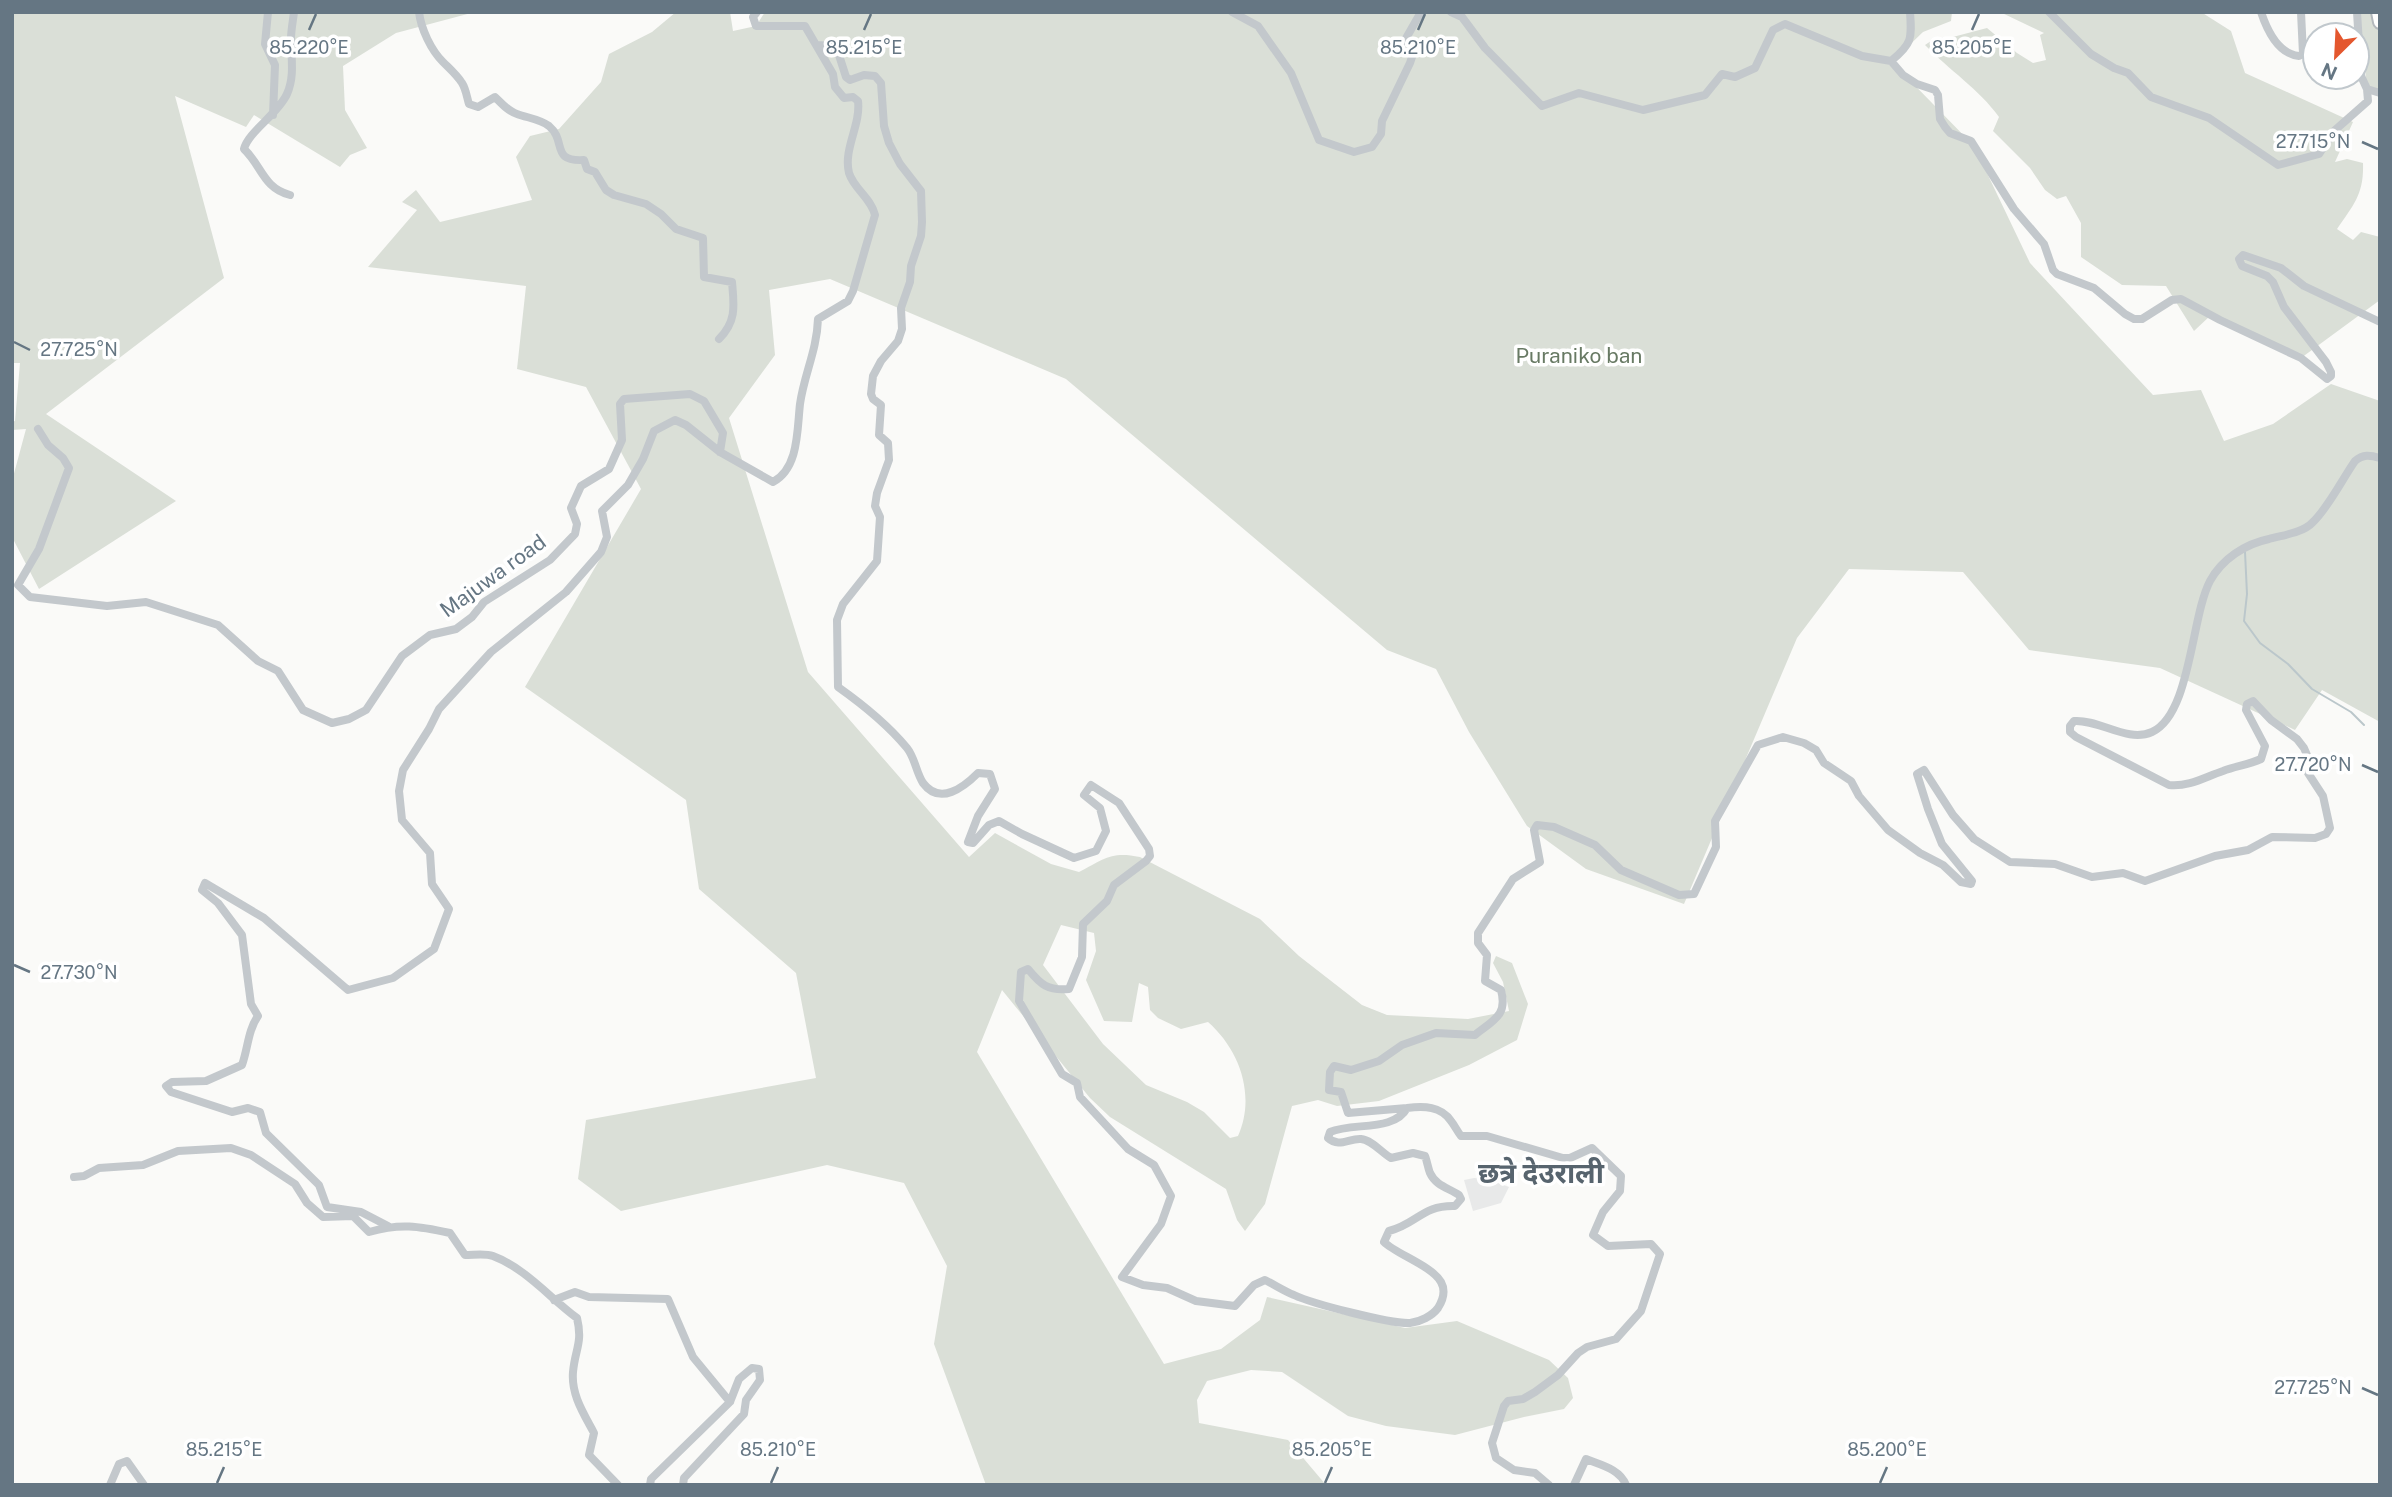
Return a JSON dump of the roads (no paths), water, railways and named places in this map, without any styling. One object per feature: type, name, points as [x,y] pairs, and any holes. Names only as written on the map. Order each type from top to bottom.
[{"type":"highway","points":[[2378,12],[2380,22]]},
{"type":"street","points":[[268,12],[265,44],[275,65],[273,115]]},
{"type":"street","points":[[290,195],[270,186],[253,157],[244,149],[245,143],[273,115],[286,95],[292,77],[291,37],[294,12]]},
{"type":"street","points":[[419,12],[420,23],[441,60],[464,85],[469,104],[478,107],[495,97],[516,114],[543,122],[552,128],[557,136],[558,148],[563,155],[576,162],[584,160],[587,169],[595,172],[606,190],[646,204],[662,214],[676,229],[703,238],[704,277],[733,282],[734,314],[730,328],[719,339]]},
{"type":"street","points":[[388,1226],[361,1212],[327,1207],[319,1185],[266,1133],[260,1112],[248,1108],[232,1112],[171,1092],[166,1086],[172,1082],[206,1081],[242,1065],[249,1045],[251,1026],[258,1016],[251,1004],[242,935],[218,903],[202,890],[205,883],[264,918],[348,990],[393,978],[434,949],[449,909],[432,884],[430,853],[402,820],[399,791],[402,770],[439,709],[491,652],[566,592],[601,552],[607,537],[601,512],[628,485],[643,459],[654,431],[675,420],[686,425],[720,452],[773,482],[783,477],[799,438],[800,403],[817,342],[818,319],[848,301],[876,215],[873,205],[850,174],[848,163],[859,115],[858,101],[853,97],[844,98],[838,93],[834,74],[805,26],[756,26],[753,18],[757,12]]},
{"type":"street","points":[[1232,12],[1258,26],[1292,73],[1319,140],[1354,152],[1372,147],[1381,134],[1382,121],[1414,51],[1405,40],[1421,12]]},
{"type":"street","points":[[1451,12],[1462,17],[1485,48],[1542,106],[1579,93],[1643,110],[1705,95],[1722,74],[1735,77],[1755,68],[1773,30],[1785,24],[1862,56],[1891,61],[1910,80],[1935,90],[1938,95],[1940,119],[1945,128],[1950,133],[1971,141],[2014,209],[2044,244],[2053,270],[2094,288],[2134,319],[2142,319],[2172,300],[2181,299],[2301,358],[2327,379],[2331,372],[2326,362],[2284,307],[2273,282],[2267,276],[2242,266],[2239,259],[2243,255],[2281,268],[2304,286],[2380,322]]},
{"type":"street","points":[[1891,61],[1908,47],[1911,34],[1910,12]]},
{"type":"street","points":[[2049,12],[2091,54],[2128,73],[2151,97],[2209,118],[2278,165],[2319,154],[2334,131],[2368,101],[2367,91]]},
{"type":"street","points":[[2261,12],[2266,27],[2277,43],[2287,53],[2299,56],[2303,54],[2301,12]]},
{"type":"street","points":[[817,46],[833,46],[838,52],[846,77],[850,80],[864,75],[875,76],[881,83],[884,126],[889,142],[900,164],[921,191],[921,236],[901,308],[902,329],[898,341],[881,361],[873,376],[871,394],[881,405],[880,435],[888,443],[889,460],[875,506],[880,517],[877,561],[842,604],[837,620],[838,687],[865,708],[909,750],[924,784],[940,793],[956,792],[978,772],[990,774],[995,789],[978,816],[968,842],[974,843],[989,825],[999,821],[1074,858],[1096,851],[1106,831],[1100,808],[1084,795],[1091,785],[1119,803],[1149,849],[1150,856],[1146,861],[1114,886],[1107,901],[1083,924],[1082,957],[1069,989],[1044,987],[1028,969],[1021,972],[1020,1001],[1062,1074],[1077,1083],[1080,1097],[1128,1149],[1154,1166],[1171,1196],[1161,1224],[1122,1277],[1143,1285],[1167,1289],[1196,1301],[1235,1306],[1254,1285],[1265,1280],[1296,1296],[1387,1321],[1409,1323],[1424,1319],[1437,1310],[1443,1298],[1444,1290],[1440,1280],[1404,1253],[1384,1242],[1389,1231],[1405,1227],[1430,1209],[1455,1206],[1461,1199],[1459,1195],[1436,1181],[1430,1174],[1425,1156],[1419,1153],[1391,1158],[1362,1139],[1337,1143],[1328,1138],[1330,1132],[1340,1128],[1392,1121],[1402,1116],[1407,1108]]},
{"type":"street","name":"Majuwa road","points":[[38,429],[48,445],[63,458],[69,468],[39,549],[18,585],[30,597],[107,606],[146,602],[218,625],[258,661],[278,671],[303,710],[332,723],[349,719],[366,710],[402,656],[430,635],[456,629],[472,617],[484,602],[550,560],[575,534],[577,524],[571,508],[582,486],[609,469],[622,440],[620,404],[624,399],[690,394],[704,401],[723,433],[720,452]]},
{"type":"street","points":[[1549,1485],[1535,1474],[1514,1470],[1496,1458],[1492,1443],[1504,1406],[1508,1402],[1524,1399],[1535,1392],[1558,1375],[1587,1347],[1616,1339],[1641,1311],[1660,1254],[1651,1244],[1608,1246],[1593,1235],[1603,1212],[1620,1191],[1621,1176],[1592,1148],[1570,1158],[1487,1136],[1466,1137],[1458,1133],[1446,1114],[1422,1106],[1348,1113],[1341,1092],[1329,1090],[1330,1072],[1334,1066],[1351,1070],[1379,1061],[1402,1045],[1436,1033],[1475,1035],[1501,1013],[1505,1004],[1501,990],[1485,981],[1487,955],[1478,943],[1478,933],[1513,879],[1540,862],[1534,830],[1537,825],[1554,827],[1595,845],[1621,870],[1679,895],[1694,894],[1716,847],[1715,821],[1758,744],[1783,737],[1804,743],[1816,750],[1824,763],[1851,781],[1859,796],[1888,830],[1920,853],[1943,864],[1966,884],[1971,884],[1972,881],[1942,844],[1928,809],[1917,774],[1924,770],[1953,815],[1974,839],[2010,862],[2055,864],[2092,877],[2123,873],[2145,881],[2215,856],[2248,850],[2272,837],[2315,838],[2326,834],[2330,828],[2323,796],[2308,773],[2304,748],[2253,701],[2247,704],[2246,710],[2265,746],[2261,760],[2180,786],[2169,785],[2076,737],[2070,732],[2070,726],[2074,721],[2086,721],[2125,733],[2138,734],[2150,733],[2159,727],[2176,704],[2204,595],[2217,569],[2250,543],[2290,534],[2312,524],[2361,456],[2380,458]]},
{"type":"street","points":[[74,1177],[83,1176],[99,1168],[144,1165],[178,1151],[231,1148],[251,1156],[295,1184],[307,1203],[323,1217],[353,1216],[369,1232],[388,1226],[412,1225],[450,1233],[465,1255],[491,1255],[527,1275],[577,1318],[581,1334],[573,1373],[576,1400],[594,1433],[589,1455],[618,1485]]},
{"type":"street","points":[[554,1300],[575,1292],[589,1297],[667,1299],[693,1357],[730,1402]]},
{"type":"street","points":[[650,1485],[651,1479],[730,1402],[739,1379],[752,1368],[759,1369],[760,1380],[746,1400],[744,1414],[684,1478],[683,1485]]},
{"type":"street","points":[[1574,1485],[1586,1459],[1616,1471],[1626,1485]]},
{"type":"street","points":[[110,1485],[119,1464],[127,1461],[144,1485]]},
{"type":"waterway","points":[[2245,552],[2247,594],[2244,621],[2260,643],[2288,664],[2312,689],[2351,712],[2364,725]]},
{"type":"district","name":"छत्रे देउराली","points":[[1541,1173]]},
{"type":"park label","name":"Puraniko ban","points":[[1579,356]]}]
